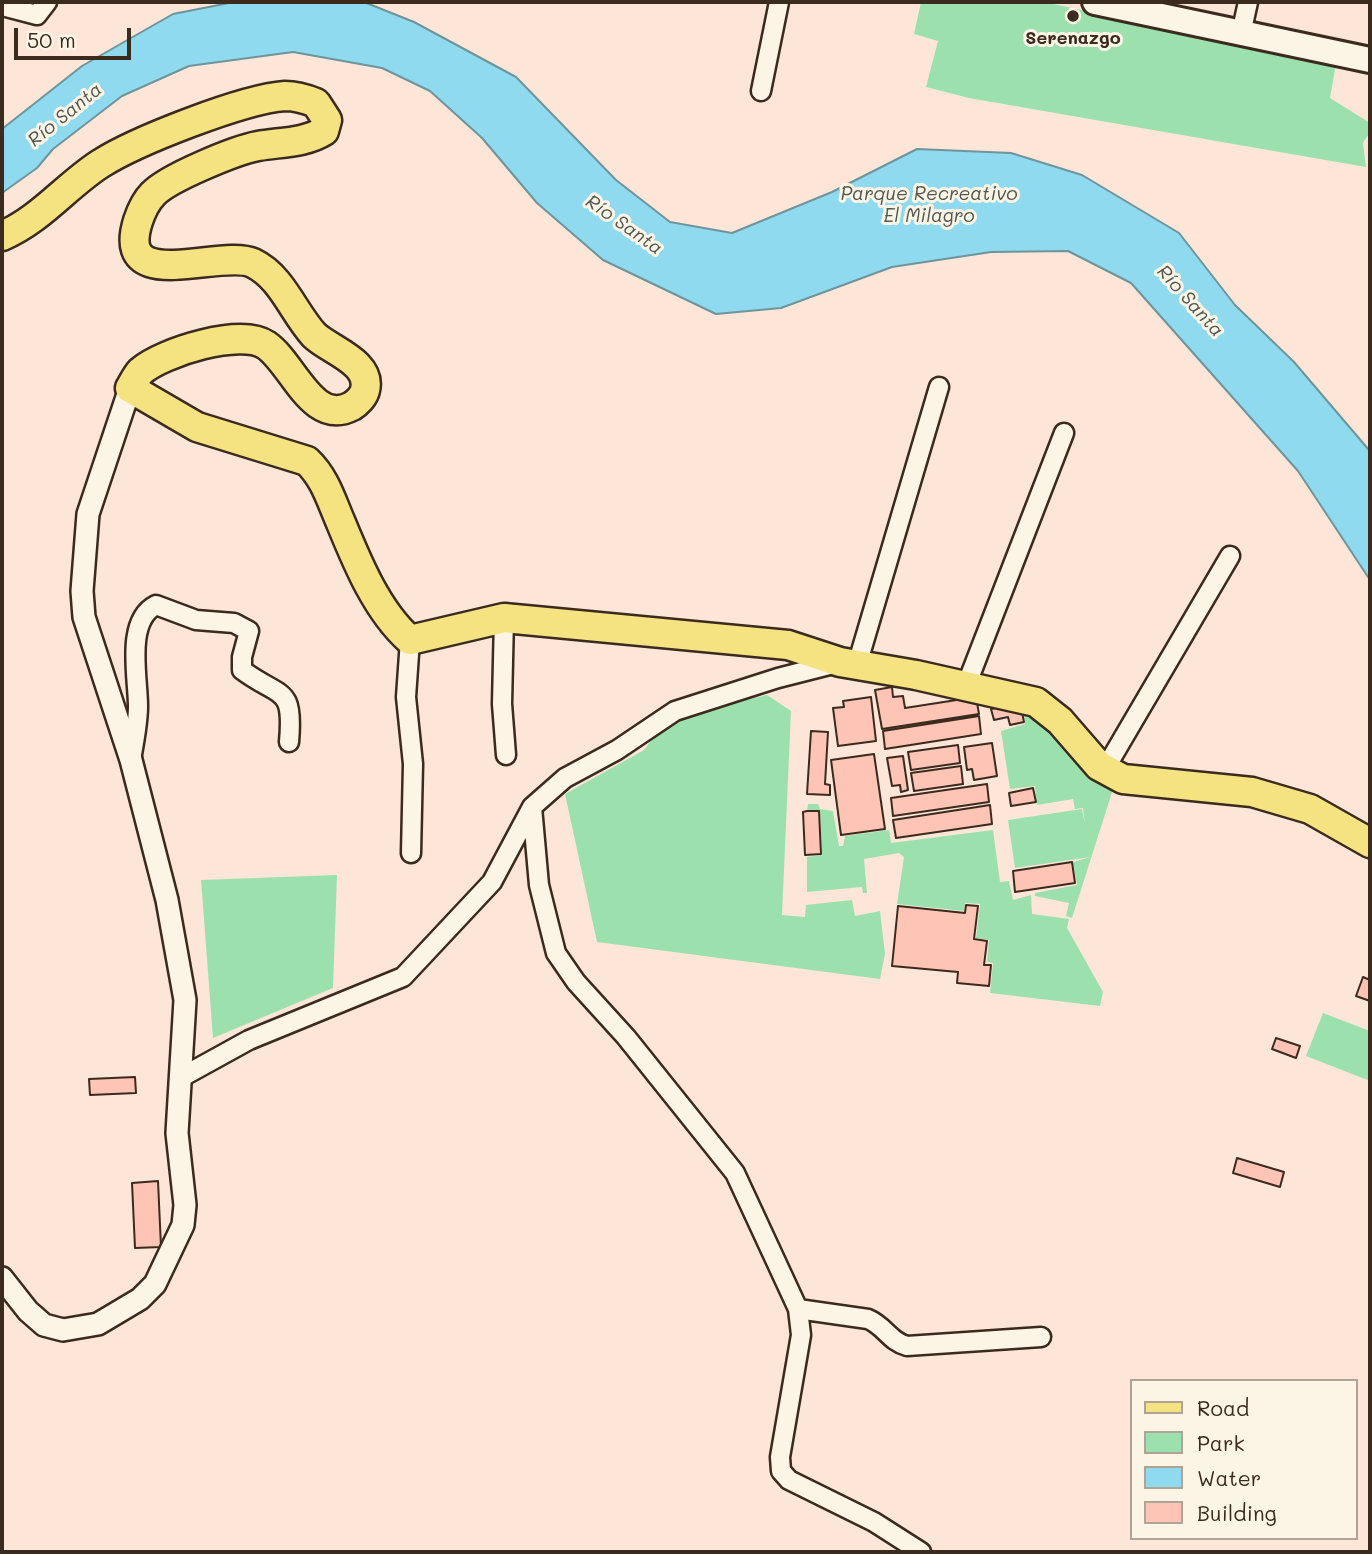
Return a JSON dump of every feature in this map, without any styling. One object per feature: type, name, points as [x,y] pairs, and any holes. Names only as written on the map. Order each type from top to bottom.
[{"type":"main road","points":[[1095,2],[1370,60]]},
{"type":"main road","points":[[2,236],[20,229],[98,165],[135,144],[235,109],[284,96],[300,97],[316,103],[327,120],[324,131],[312,138],[256,146],[190,172],[154,192],[140,213],[135,231],[136,247],[145,261],[161,268],[231,259],[251,262],[267,272],[315,336],[356,364],[364,378],[365,391],[357,403],[341,411],[326,409],[314,401],[264,343],[231,338],[214,340],[158,362],[141,371],[130,388],[197,427],[307,461],[320,473],[350,544],[386,612],[396,628],[410,640],[504,618],[788,645],[848,664],[1036,702],[1060,721],[1105,769],[1123,779],[1252,792],[1310,809],[1370,843]]},
{"type":"street","points":[[761,91],[779,2]]},
{"type":"street","points":[[1241,34],[1248,2]]},
{"type":"street","points":[[2,6],[42,8]]},
{"type":"street","points":[[180,1078],[249,1040],[403,977],[492,882],[532,807],[565,778],[618,750],[675,711],[778,678],[848,664],[939,387]]},
{"type":"street","points":[[2,1278],[28,1311],[44,1325],[63,1330],[98,1324],[140,1299],[155,1284],[183,1225],[185,1205],[177,1133],[185,1000],[167,900],[131,760],[85,617],[82,591],[91,502],[130,388]]},
{"type":"street","points":[[966,686],[1064,433]]},
{"type":"street","points":[[1105,769],[1230,556]]},
{"type":"street","points":[[131,760],[138,705],[135,679],[140,620],[145,611],[156,605],[195,620],[234,623],[249,631],[242,657],[242,670],[277,690],[287,700],[291,712],[289,742]]},
{"type":"street","points":[[504,618],[502,704],[506,755]]},
{"type":"street","points":[[410,640],[406,696],[413,764],[411,853]]},
{"type":"street","points":[[532,807],[539,885],[556,953],[576,982],[626,1037],[735,1173],[799,1309],[801,1335],[781,1443],[781,1471],[789,1480],[874,1522],[921,1552]]},
{"type":"street","points":[[799,1309],[868,1319],[879,1323],[890,1339],[907,1346],[1041,1336]]},
{"type":"green space","points":[[921,2],[1044,2],[1336,64],[1330,98],[1370,123],[1370,132],[1363,143],[1366,167],[969,98],[926,87],[938,41],[914,34]]},
{"type":"green space","points":[[767,695],[791,711],[782,915],[805,917],[806,905],[852,900],[855,916],[880,911],[885,954],[880,979],[597,942],[565,794],[644,750],[656,736],[684,717],[716,706]]},
{"type":"green space","points":[[1023,704],[1115,783],[1072,918],[1066,916],[1069,903],[1035,896],[1035,893],[1077,885],[1073,862],[1090,857],[1015,868],[1008,820],[1082,809],[1085,824],[1083,808],[1075,809],[1073,799],[1037,805],[1035,786],[1010,789],[1001,731],[1025,724]]},
{"type":"green space","points":[[808,804],[818,804],[820,809],[833,811],[839,846],[843,846],[845,836],[889,830],[891,843],[993,830],[1000,882],[1009,881],[1013,900],[1031,895],[1032,914],[1069,919],[1067,928],[1103,992],[1100,1006],[990,993],[993,963],[987,962],[989,940],[976,938],[980,904],[965,903],[964,911],[897,904],[904,857],[899,853],[864,859],[867,893],[863,893],[862,887],[807,892],[807,857],[822,855],[820,811],[807,811]]},
{"type":"green space","points":[[337,875],[333,988],[213,1038],[201,880]]},
{"type":"green space","points":[[1323,1013],[1370,1031],[1370,1081],[1306,1056]]},
{"type":"water","name":"Parque Recreativo El Milagro","points":[[234,2],[364,2],[414,22],[516,77],[616,180],[670,222],[732,233],[832,192],[917,149],[1011,153],[1082,175],[1179,233],[1235,305],[1294,362],[1369,450],[1370,580],[1298,471],[1131,283],[1068,251],[991,252],[892,267],[781,308],[716,314],[603,260],[537,203],[482,138],[430,91],[382,68],[293,52],[189,66],[122,96],[53,149],[37,168],[2,193],[2,129],[82,66],[173,14]]},
{"type":"building","points":[[892,687],[893,697],[903,696],[905,708],[976,697],[979,714],[882,729],[875,690]]},
{"type":"building","points":[[871,697],[876,741],[838,746],[833,708],[844,707],[843,701]]},
{"type":"building","points":[[1020,703],[1024,722],[1010,725],[1008,717],[994,720],[991,709]]},
{"type":"building","points":[[979,716],[981,734],[885,749],[883,731]]},
{"type":"building","points":[[811,731],[828,732],[825,784],[830,785],[830,795],[807,794]]},
{"type":"building","points":[[992,743],[997,776],[974,780],[972,769],[967,770],[964,747]]},
{"type":"building","points":[[958,745],[960,763],[911,770],[908,752]]},
{"type":"building","points":[[874,754],[885,829],[841,835],[831,760]]},
{"type":"building","points":[[903,756],[908,790],[901,792],[900,785],[892,786],[887,758]]},
{"type":"building","points":[[961,766],[963,784],[914,791],[911,773]]},
{"type":"building","points":[[987,784],[989,802],[893,816],[891,798]]},
{"type":"building","points":[[1033,788],[1036,802],[1011,806],[1009,793]]},
{"type":"building","points":[[990,805],[992,824],[896,838],[893,820]]},
{"type":"building","points":[[819,811],[821,854],[805,855],[803,812]]},
{"type":"building","points":[[1072,862],[1075,883],[1015,892],[1013,871]]},
{"type":"building","points":[[966,905],[978,906],[974,939],[987,941],[984,965],[991,965],[989,986],[957,983],[958,972],[892,966],[898,906],[965,913]]},
{"type":"building","points":[[1363,977],[1370,980],[1370,1001],[1356,996]]},
{"type":"building","points":[[1276,1038],[1300,1046],[1296,1058],[1272,1049]]},
{"type":"building","points":[[135,1077],[136,1093],[90,1095],[89,1079]]},
{"type":"building","points":[[1237,1158],[1284,1172],[1280,1187],[1233,1173]]},
{"type":"building","points":[[158,1181],[161,1247],[135,1248],[132,1183]]},
{"type":"place","name":"Serenazgo","points":[[1073,16]]},
{"type":"water label","name":"Río Santa","points":[[65,115]]},
{"type":"water label","name":"Río Santa","points":[[624,225]]},
{"type":"water label","name":"Río Santa","points":[[1190,301]]}]
